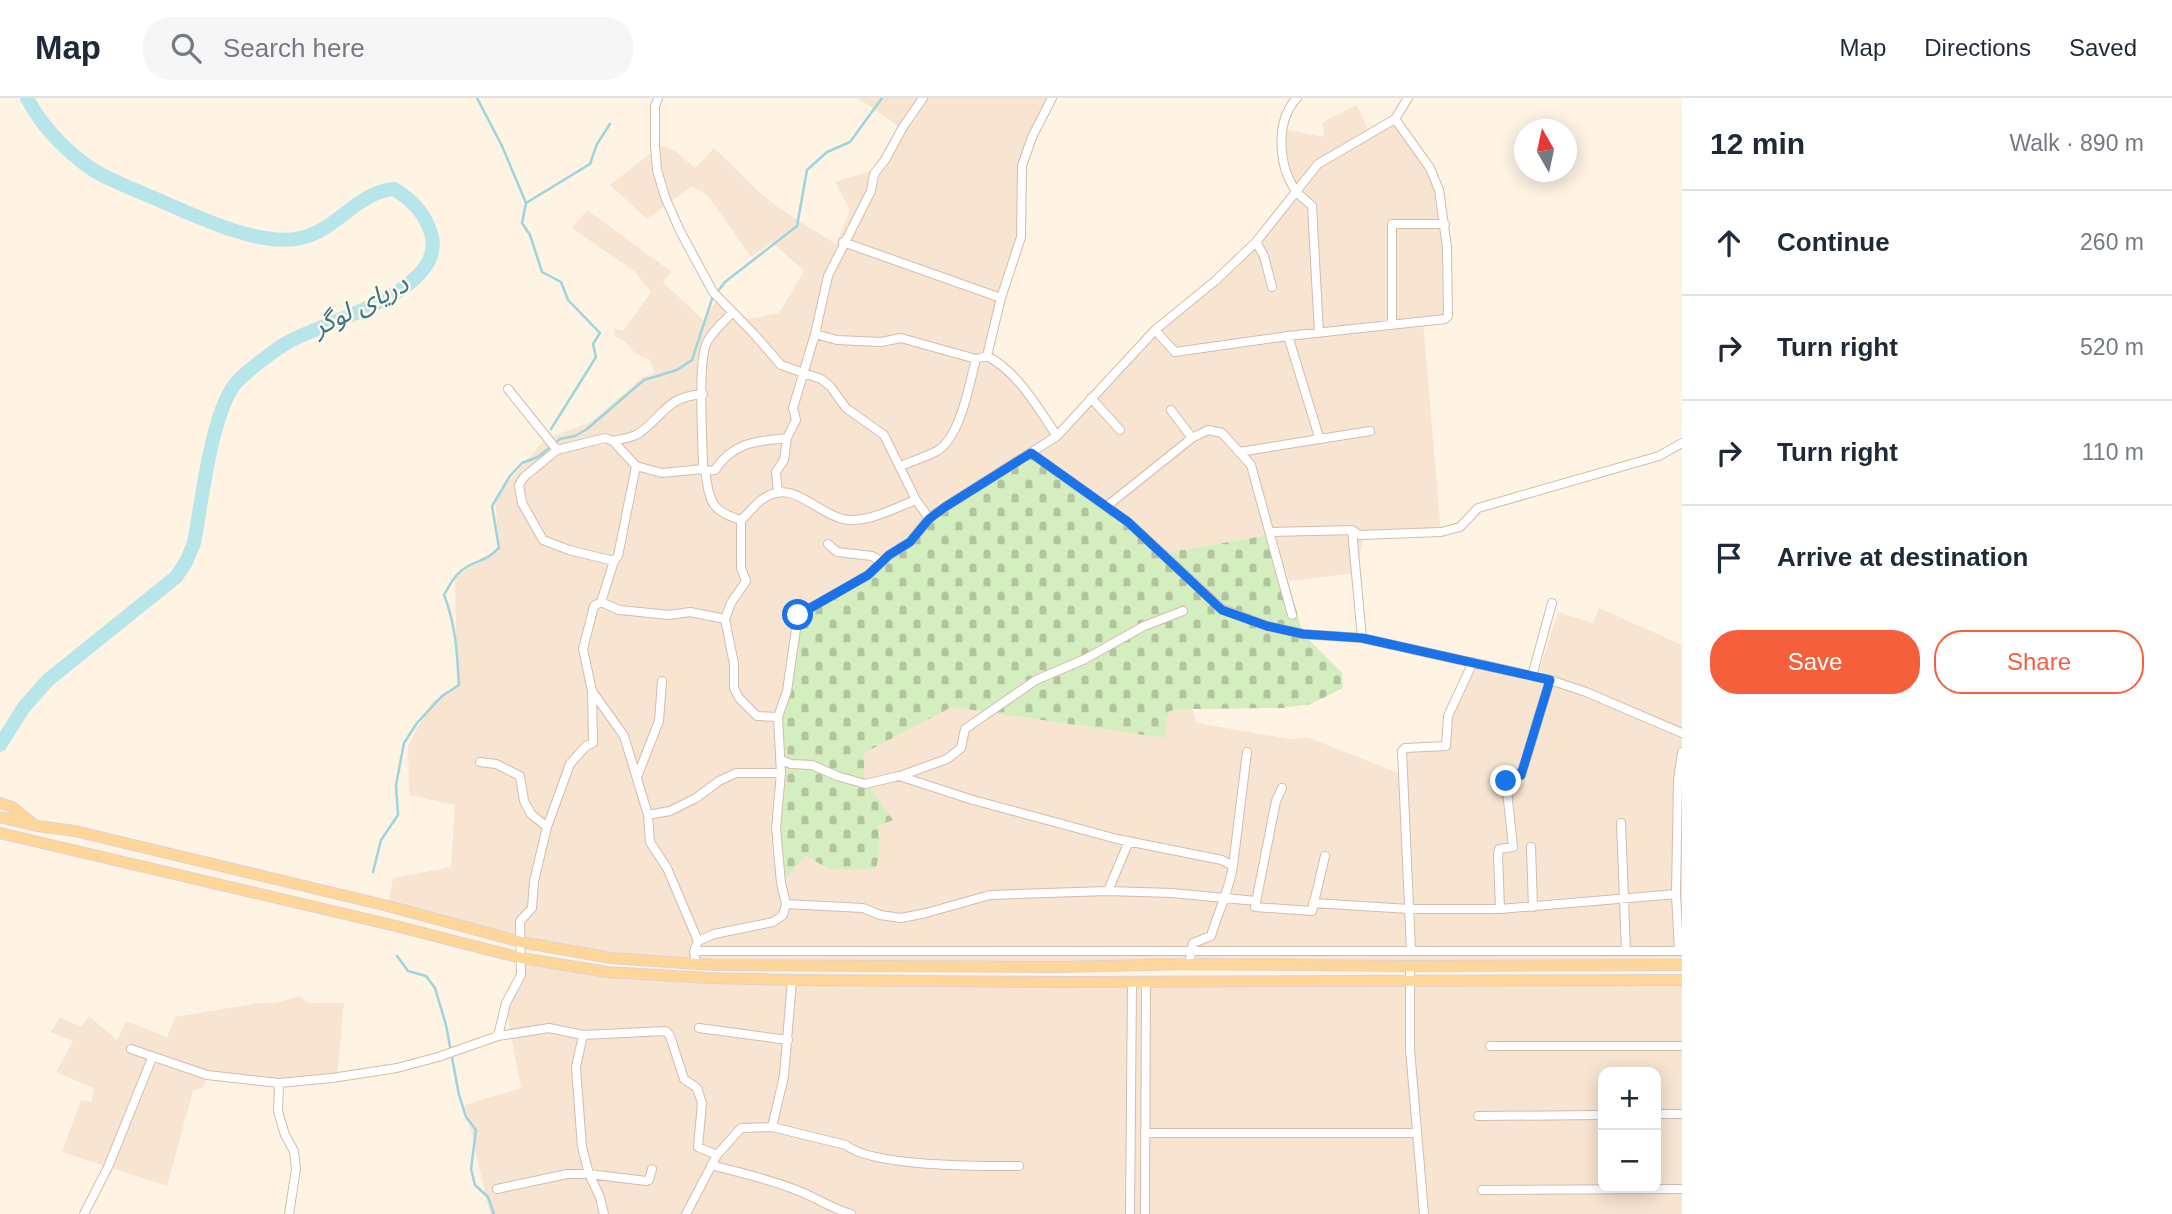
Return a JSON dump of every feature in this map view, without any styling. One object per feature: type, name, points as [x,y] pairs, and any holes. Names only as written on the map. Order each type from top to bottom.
[{"type":"main road","points":[[0,803],[12,807],[37,826]]},
{"type":"main road","points":[[0,817],[75,831],[388,906],[521,942],[611,958],[696,965],[1682,965]]},
{"type":"main road","points":[[0,833],[521,958],[607,972],[792,980],[1682,980]]},
{"type":"street","points":[[658,98],[655,106],[657,170],[680,231],[715,296],[781,365],[821,379],[830,386],[846,408],[884,435],[916,500],[929,519]]},
{"type":"street","points":[[778,492],[776,472],[784,460],[788,438],[796,420],[793,408],[815,334],[828,276],[871,191],[874,174],[923,98]]},
{"type":"street","points":[[987,356],[1001,298],[1021,237],[1022,166],[1032,137],[1052,98]]},
{"type":"street","points":[[1297,98],[1287,110],[1284,119],[1282,153],[1296,191],[1312,206],[1319,333]]},
{"type":"street","points":[[696,965],[694,951],[698,941],[714,934],[773,922],[783,915],[786,904],[781,883],[776,828],[781,774],[778,717],[787,691],[798,615],[868,575],[910,542],[929,519],[1057,436],[1155,330],[1215,281],[1256,242],[1274,223],[1318,164],[1395,120],[1408,98]]},
{"type":"street","points":[[1155,330],[1175,352],[1392,323],[1446,319],[1448,265],[1439,190],[1430,168],[1395,120]]},
{"type":"street","points":[[1392,323],[1392,224],[1445,224]]},
{"type":"street","points":[[1256,242],[1264,256],[1272,287]]},
{"type":"street","points":[[843,243],[1001,298]]},
{"type":"street","points":[[732,313],[706,343],[702,362],[704,470],[709,498],[723,515],[741,520]]},
{"type":"street","points":[[815,334],[837,340],[881,342],[901,338],[976,359],[987,356],[1002,364],[1023,388],[1057,436]]},
{"type":"street","points":[[1288,336],[1319,438]]},
{"type":"street","points":[[901,466],[939,450],[952,435],[976,359]]},
{"type":"street","points":[[508,389],[554,446]]},
{"type":"street","points":[[614,441],[635,435],[673,401],[686,395],[703,394]]},
{"type":"street","points":[[1091,398],[1120,430]]},
{"type":"street","points":[[1171,410],[1192,438]]},
{"type":"street","points":[[1107,506],[1192,438],[1208,430],[1222,433],[1251,465],[1292,615]]},
{"type":"street","points":[[1239,452],[1370,431]]},
{"type":"street","points":[[614,561],[580,554],[543,540],[527,515],[519,485],[554,446],[605,438],[614,441],[636,466],[662,473],[715,470],[723,458],[750,441],[788,438]]},
{"type":"street","points":[[1270,532],[1352,530],[1359,535],[1440,532],[1460,527],[1478,508],[1659,456],[1682,443]]},
{"type":"street","points":[[1031,453],[1107,506],[1161,550],[1222,610],[1267,626],[1303,634],[1362,638],[1550,680],[1586,692],[1682,733]]},
{"type":"street","points":[[498,1036],[506,1003],[521,975],[520,921],[532,908],[534,881],[547,827],[570,764],[586,746],[593,743],[592,691],[583,649],[594,606],[601,602],[618,556],[636,466]]},
{"type":"street","points":[[778,717],[757,716],[738,698],[734,688],[734,664],[725,619],[731,603],[746,580],[741,568],[741,520],[761,500],[778,492],[799,494],[813,506],[844,519],[862,520],[916,500]]},
{"type":"street","points":[[1352,530],[1362,638]]},
{"type":"street","points":[[828,544],[837,552],[872,556],[882,562]]},
{"type":"street","points":[[601,602],[619,610],[669,615],[690,612],[725,619]]},
{"type":"street","points":[[1532,676],[1552,603]]},
{"type":"street","points":[[781,760],[791,764],[812,765],[865,784],[947,760],[961,748],[965,729],[1036,680],[1085,659],[1144,626],[1183,611]]},
{"type":"street","points":[[1411,950],[1402,751],[1405,748],[1446,746],[1448,716],[1473,662]]},
{"type":"street","points":[[1500,909],[1497,855],[1499,849],[1513,847],[1507,772],[1521,775],[1550,680]]},
{"type":"street","points":[[637,777],[659,721],[662,681]]},
{"type":"street","points":[[592,691],[624,736],[649,815],[650,842],[667,868],[698,941]]},
{"type":"street","points":[[1189,964],[1193,943],[1211,936],[1226,897],[1233,866],[1247,752]]},
{"type":"street","points":[[694,951],[1681,951],[1676,894],[1678,780],[1682,752]]},
{"type":"street","points":[[480,762],[496,764],[520,776],[524,802],[531,814],[547,827]]},
{"type":"street","points":[[649,815],[670,811],[696,799],[719,781],[736,774],[781,774]]},
{"type":"street","points":[[899,776],[973,800],[1129,841],[1222,860],[1233,866]]},
{"type":"street","points":[[1282,788],[1276,801],[1255,907],[1312,911],[1325,856]]},
{"type":"street","points":[[1621,823],[1626,950]]},
{"type":"street","points":[[1108,891],[1129,841]]},
{"type":"street","points":[[1531,847],[1533,906]]},
{"type":"street","points":[[786,904],[863,908],[880,915],[901,918],[990,895],[1108,891],[1256,901]]},
{"type":"street","points":[[1313,903],[1409,909],[1500,909],[1676,894]]},
{"type":"street","points":[[1410,966],[1410,1049],[1424,1214]]},
{"type":"street","points":[[772,1127],[784,1076],[792,980]]},
{"type":"street","points":[[1130,1214],[1132,982]]},
{"type":"street","points":[[1145,1214],[1146,982]]},
{"type":"street","points":[[131,1049],[206,1076],[279,1083],[373,1072],[438,1057],[498,1036],[549,1028],[583,1035],[666,1031],[684,1079],[697,1088],[702,1103],[698,1147],[717,1155]]},
{"type":"street","points":[[699,1028],[788,1040]]},
{"type":"street","points":[[583,1035],[576,1067],[582,1147],[604,1214]]},
{"type":"street","points":[[1489,1046],[1682,1046]]},
{"type":"street","points":[[84,1214],[108,1167],[152,1058]]},
{"type":"street","points":[[279,1083],[278,1111],[285,1135],[295,1152],[296,1169],[289,1214]]},
{"type":"street","points":[[1661,1114],[1682,1114]]},
{"type":"street","points":[[1478,1116],[1598,1115]]},
{"type":"street","points":[[686,1214],[717,1155],[741,1128],[772,1127],[846,1145],[851,1150],[877,1158],[954,1166],[1019,1166]]},
{"type":"street","points":[[1145,1133],[1416,1133]]},
{"type":"street","points":[[711,1165],[790,1188],[851,1214]]},
{"type":"street","points":[[497,1189],[556,1175],[589,1174],[646,1181],[649,1180],[652,1169]]},
{"type":"street","points":[[1482,1190],[1682,1189]]},
{"type":"shaded area","points":[[858,98],[1052,98],[1022,166],[1021,237],[987,356],[1002,364],[1057,436],[1113,374],[1256,242],[1296,191],[1288,175],[1283,129],[1324,137],[1323,122],[1357,105],[1370,134],[1395,119],[1403,127],[1439,190],[1448,316],[1423,321],[1441,532],[1363,540],[1356,573],[1289,581],[1275,534],[1164,553],[1031,453],[782,882],[806,856],[831,870],[880,849],[878,826],[892,820],[864,779],[864,753],[952,707],[1163,738],[1169,711],[1192,709],[1197,723],[1290,739],[1307,737],[1406,776],[1408,749],[1448,751],[1449,725],[1478,658],[1539,672],[1558,612],[1593,623],[1599,608],[1682,645],[1682,965],[696,965],[521,942],[388,906],[393,878],[451,867],[455,805],[409,795],[408,745],[432,702],[457,685],[455,576],[499,551],[495,498],[545,439],[591,422],[643,377],[654,373],[650,360],[635,353],[622,339],[615,337],[614,328],[623,331],[651,292],[635,272],[572,228],[587,210],[672,272],[663,282],[704,321],[719,296],[748,319],[779,313],[804,271],[772,242],[751,257],[708,196],[692,186],[647,219],[610,185],[661,145],[676,152],[695,168],[714,148],[779,208],[836,244],[850,210],[835,182],[873,170],[898,126]]},
{"type":"shaded area","points":[[521,958],[709,978],[1682,980],[1682,1214],[490,1214],[465,1105],[521,1088],[505,1004]]},
{"type":"shaded area","points":[[300,996],[309,1003],[344,1003],[337,1077],[279,1083],[207,1076],[204,1087],[193,1091],[167,1186],[62,1152],[81,1100],[91,1102],[94,1088],[56,1072],[73,1041],[51,1032],[60,1017],[81,1027],[89,1016],[117,1040],[126,1021],[167,1037],[175,1017],[259,1003],[275,1003]]},
{"type":"green space","points":[[1031,453],[1164,553],[1275,534],[1303,634],[1342,673],[1343,688],[1311,704],[1283,708],[1169,711],[1164,738],[952,707],[864,753],[864,779],[893,820],[878,826],[880,849],[876,869],[831,870],[806,856],[781,883],[776,828],[781,773],[778,717],[787,691],[798,615],[868,575],[910,542],[929,518]]},
{"type":"waterway","name":"دریای لوگر","points":[[0,745],[24,707],[48,680],[176,577],[186,562],[194,543],[214,437],[227,398],[235,384],[261,361],[290,341],[381,301],[404,287],[422,272],[432,253],[431,233],[425,219],[412,202],[394,189],[369,197],[326,227],[301,238],[264,238],[224,227],[116,182],[86,165],[53,135],[27,98]]},
{"type":"waterway","points":[[477,98],[502,146],[526,203]]},
{"type":"waterway","points":[[373,872],[381,840],[398,815],[396,785],[404,743],[417,723],[442,696],[459,685],[457,650],[444,595],[461,571],[499,548],[492,506],[510,476],[522,463],[538,457],[560,439],[575,436],[587,429],[644,380],[677,370],[692,360],[712,299],[725,282],[797,226],[807,170],[827,152],[850,142],[882,98]]},
{"type":"waterway","points":[[551,429],[596,357],[593,344],[600,333],[568,300],[561,282],[542,272],[530,235],[522,223],[526,203],[590,164],[597,144],[610,124]]},
{"type":"waterway","points":[[397,956],[408,971],[426,976],[435,988],[446,1025],[459,1095],[466,1117],[476,1130],[471,1169],[475,1185],[488,1197],[494,1214]]},
{"type":"route","points":[[798,615],[868,575],[889,555],[910,542],[929,519],[945,507],[1031,453],[1128,522],[1161,550],[1222,610],[1267,626],[1303,634],[1362,638],[1550,680],[1521,775],[1507,772],[1506,781]]}]
